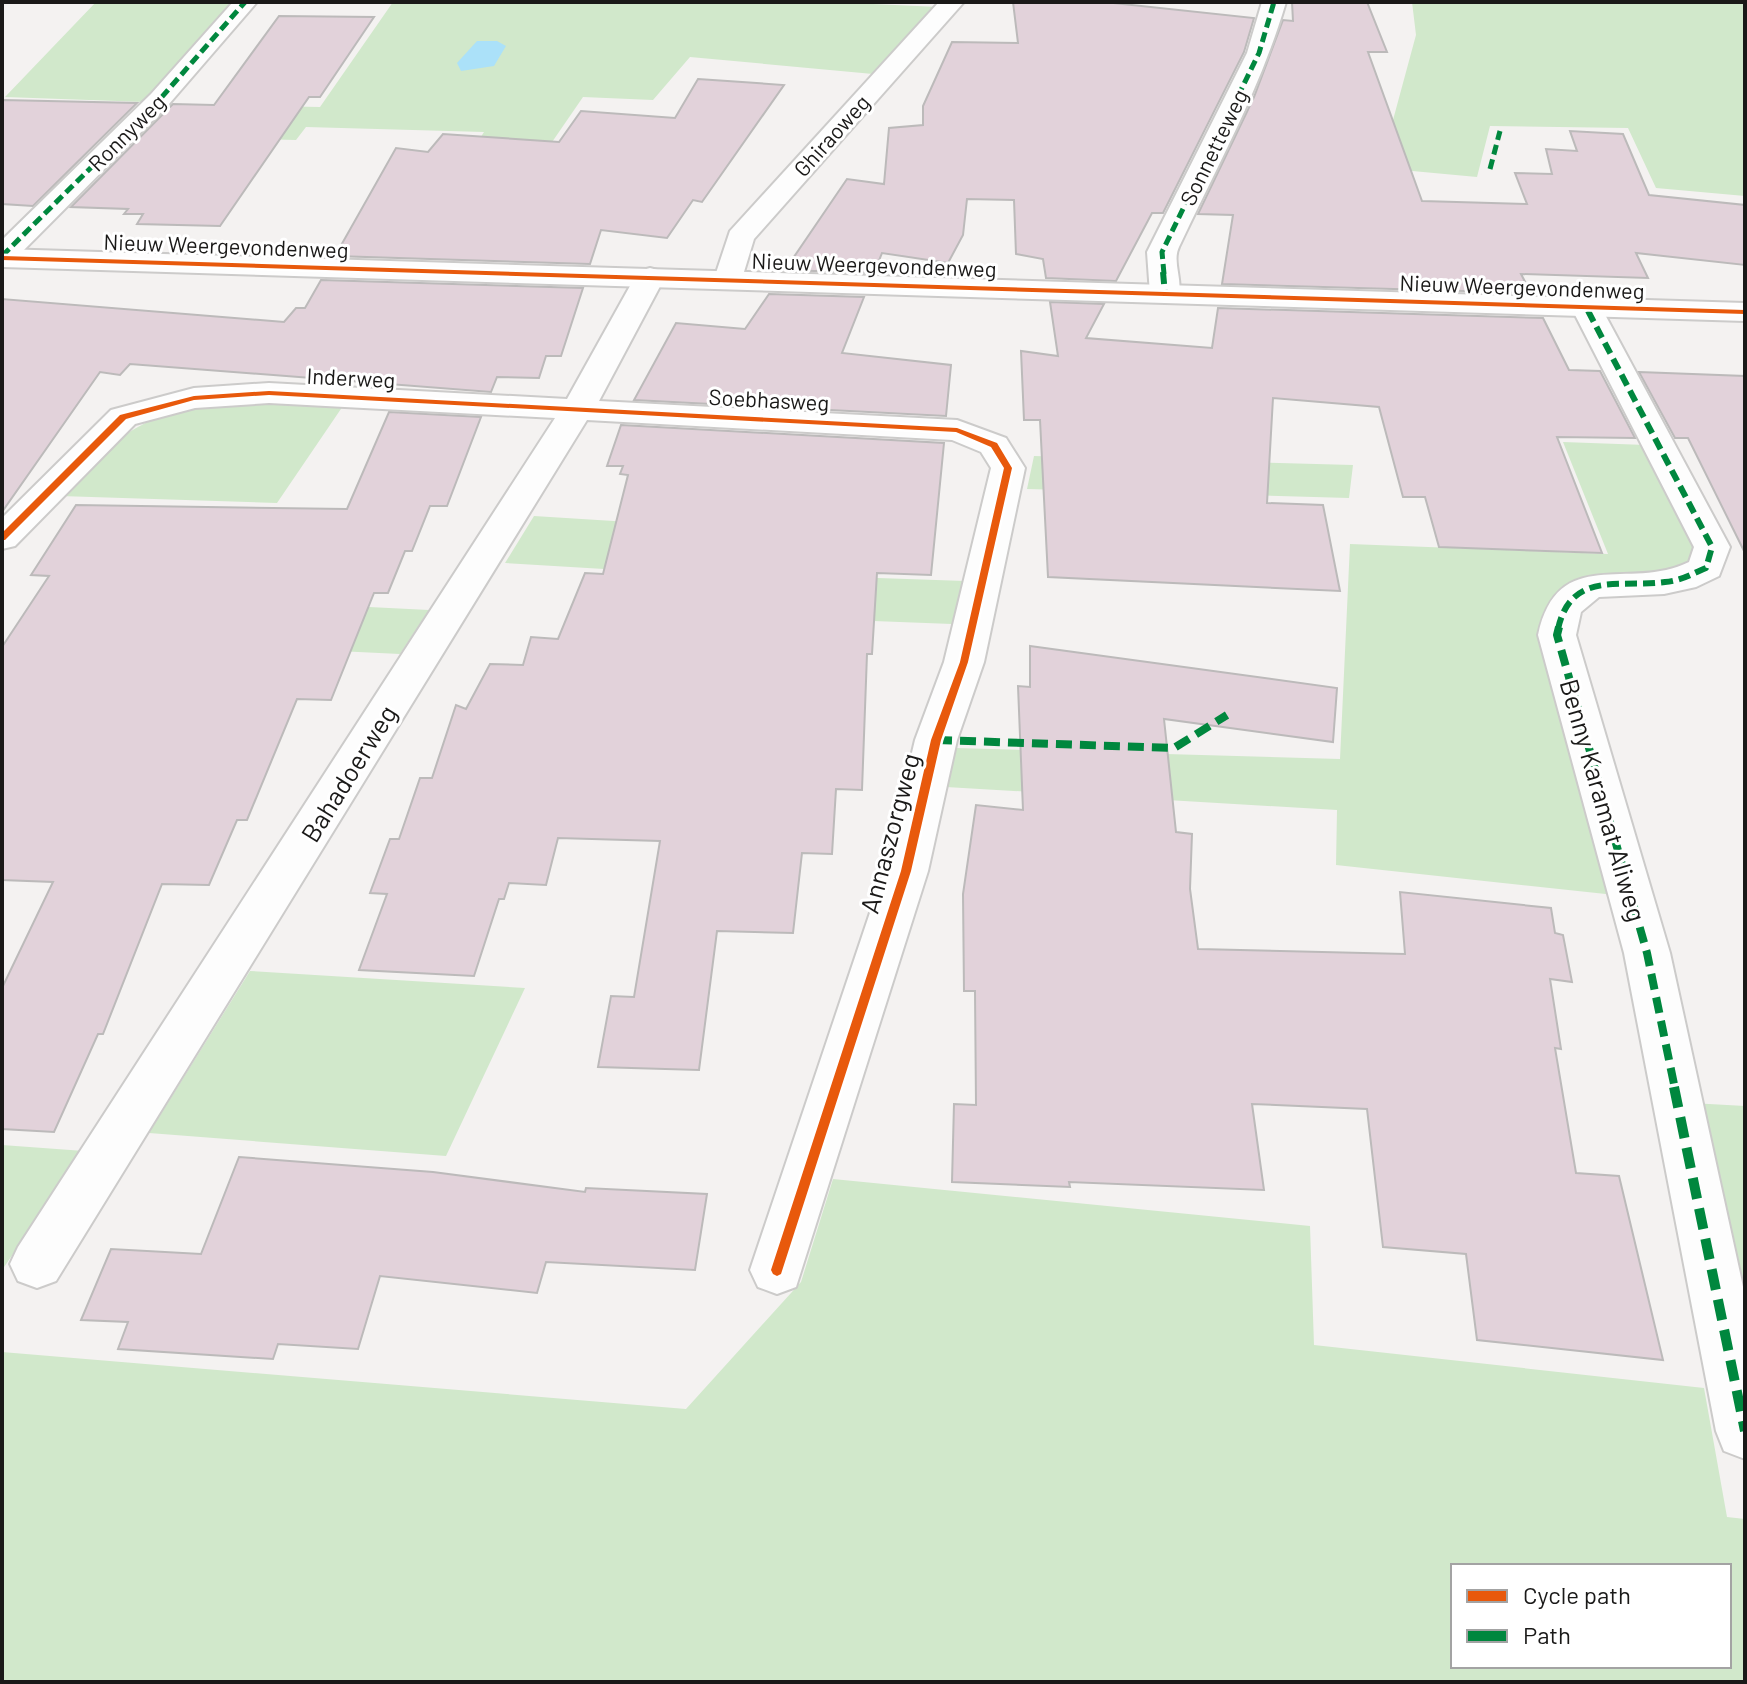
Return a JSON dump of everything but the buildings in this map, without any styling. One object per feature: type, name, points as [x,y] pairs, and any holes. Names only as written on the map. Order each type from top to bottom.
[{"type":"street","name":"Ronnyweg","points":[[2,257],[160,99],[245,2]]},
{"type":"street","name":"Ghiraoweg","points":[[729,279],[740,237],[952,2]]},
{"type":"street","name":"Sonnetteweg","points":[[1165,294],[1162,252],[1259,53],[1274,2]]},
{"type":"street","name":"Nieuw Weergevondenweg","points":[[2,257],[1745,312]]},
{"type":"street","name":"Bahadoerweg","points":[[37,1264],[579,407],[650,277]]},
{"type":"street","name":"Benny Karamat Aliweg","points":[[1587,309],[1644,423],[1712,547],[1706,568],[1683,579],[1606,583],[1577,593],[1559,613],[1557,635],[1647,953],[1745,1431]]},
{"type":"street","name":"Inderweg","points":[[2,538],[123,417],[194,398],[269,393],[579,407]]},
{"type":"street","name":"Soebhasweg","points":[[579,407],[957,430]]},
{"type":"street","name":"Annaszorgweg","points":[[777,1270],[906,871],[936,740],[964,662],[1008,468],[994,445],[957,430]]},
{"type":"green space","points":[[96,2],[236,2],[145,102],[5,97]]},
{"type":"green space","points":[[393,2],[829,2],[939,7],[873,74],[690,57],[653,100],[583,97],[550,145],[477,143],[484,132],[306,127],[296,140],[131,136],[165,104],[320,107]]},
{"type":"green space","points":[[1412,2],[1745,2],[1745,196],[1656,188],[1628,128],[1490,126],[1477,177],[1380,168],[1416,35]]},
{"type":"green space","points":[[243,402],[345,403],[277,503],[60,496],[104,453],[140,426],[182,411]]},
{"type":"green space","points":[[1563,442],[1646,445],[1702,546],[1690,568],[1570,584],[1554,597],[1545,617],[1544,625],[1615,895],[1336,865],[1337,810],[946,787],[956,748],[1340,759],[1350,544],[1608,554]]},
{"type":"green space","points":[[1034,456],[1353,465],[1349,498],[1027,489]]},
{"type":"green space","points":[[534,516],[741,529],[721,576],[505,563]]},
{"type":"green space","points":[[732,573],[965,581],[952,624],[715,615]]},
{"type":"green space","points":[[209,599],[429,610],[400,654],[172,643]]},
{"type":"green space","points":[[250,971],[525,988],[446,1156],[149,1133]]},
{"type":"green space","points":[[1691,1103],[1745,1106],[1745,1328]]},
{"type":"green space","points":[[2,1145],[84,1151],[2,1270]]},
{"type":"green space","points":[[833,1179],[1310,1226],[1314,1345],[1704,1388],[1727,1517],[1745,1519],[1745,1682],[2,1682],[2,1352],[686,1409],[801,1282]]},
{"type":"water","points":[[477,41],[497,41],[506,46],[494,66],[461,71],[457,63]]},
{"type":"marked path","points":[[2,256],[160,99],[245,2]]},
{"type":"marked path","points":[[1165,294],[1162,252],[1259,53],[1274,2]]},
{"type":"marked path","points":[[1490,169],[1500,131]]},
{"type":"marked path","points":[[1587,309],[1644,423],[1712,547],[1706,568],[1683,579],[1587,588],[1572,597],[1562,612],[1557,635],[1647,953],[1745,1431]]},
{"type":"marked path","points":[[936,740],[1174,748],[1227,715]]},
{"type":"cycle path","points":[[2,258],[1745,312]]},
{"type":"cycle path","points":[[2,538],[123,417],[194,398],[269,393],[957,430],[994,445],[1008,468],[964,662],[936,740],[906,871],[777,1270]]}]
